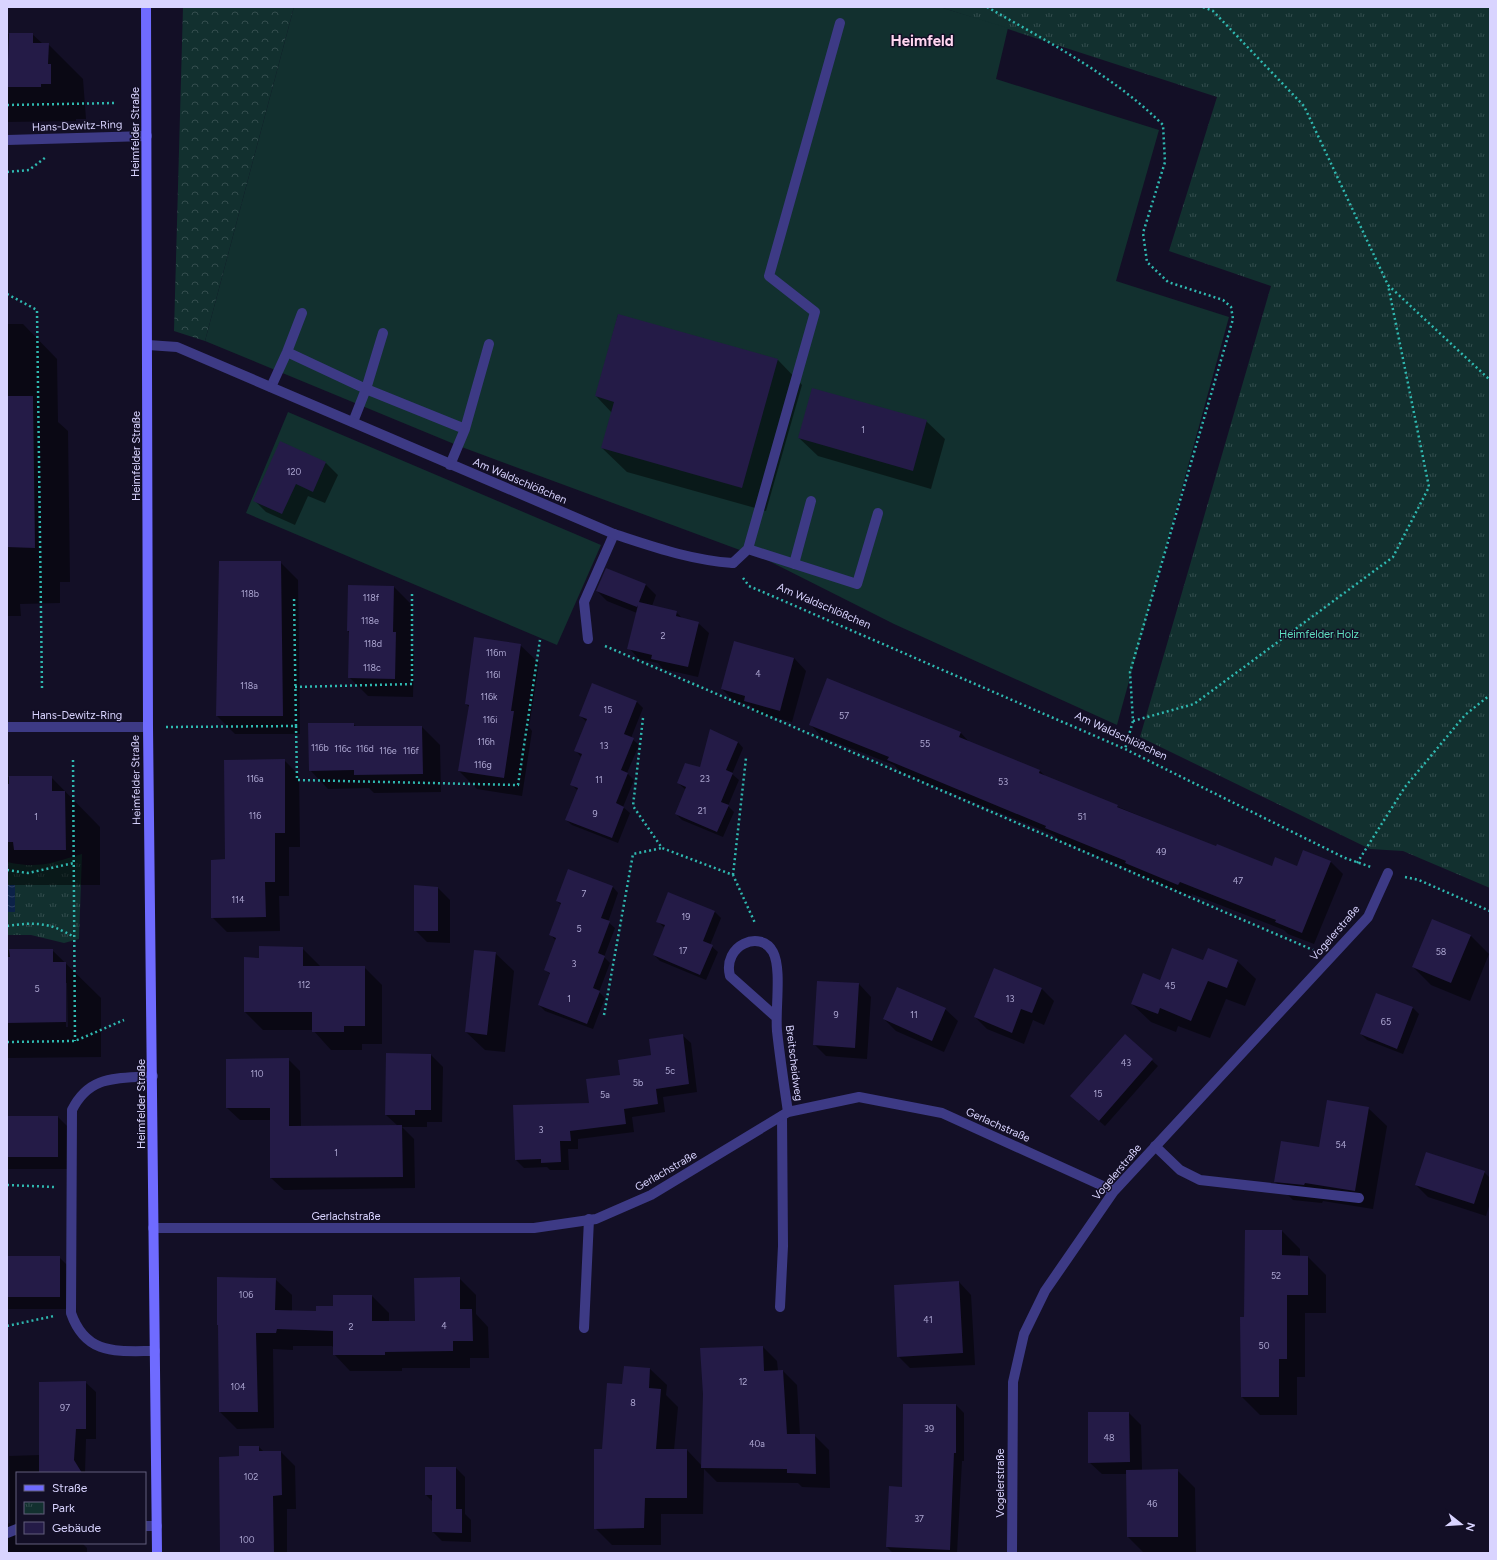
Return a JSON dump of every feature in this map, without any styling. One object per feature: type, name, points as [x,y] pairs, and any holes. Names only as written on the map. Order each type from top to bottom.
[{"type":"street","name":"Heimfelder Straße","points":[[146,7],[148,727],[157,1553]]},
{"type":"street","points":[[733,563],[748,548],[815,312],[769,276],[840,23]]},
{"type":"street","name":"Hans-Dewitz-Ring","points":[[7,140],[147,136]]},
{"type":"street","points":[[271,387],[287,352],[302,313]]},
{"type":"street","points":[[353,422],[366,389],[383,333]]},
{"type":"street","points":[[450,465],[465,429],[489,344]]},
{"type":"street","name":"Am Waldschlößchen","points":[[148,346],[177,347],[614,534],[681,556],[705,561],[733,563]]},
{"type":"street","points":[[287,352],[366,389],[465,429]]},
{"type":"street","points":[[794,564],[811,501]]},
{"type":"street","points":[[748,548],[857,584],[878,513]]},
{"type":"street","points":[[588,639],[584,602],[614,534]]},
{"type":"street","name":"Hans-Dewitz-Ring","points":[[7,727],[148,727]]},
{"type":"street","name":"Vogelerstraße","points":[[1012,1553],[1013,1382],[1024,1334],[1045,1291],[1114,1191],[1368,917],[1388,873]]},
{"type":"street","name":"Breitscheidweg","points":[[776,1017],[738,985],[730,976],[728,968],[730,958],[736,948],[744,943],[755,942],[766,945],[773,951],[777,962],[776,1017],[785,1114],[783,1246],[780,1307]]},
{"type":"street","points":[[153,1076],[98,1082],[90,1087],[77,1100],[72,1110],[71,1313],[76,1328],[86,1339],[104,1350],[155,1351]]},
{"type":"street","name":"Gerlachstraße","points":[[153,1228],[534,1228],[596,1218],[651,1195],[785,1114],[859,1097],[942,1112],[1114,1191]]},
{"type":"street","points":[[1155,1146],[1180,1170],[1200,1180],[1359,1198]]},
{"type":"street","points":[[584,1328],[589,1219]]},
{"type":"street","points":[[146,1526],[157,1526]]},
{"type":"path","points":[[987,7],[1072,56],[1146,108],[1163,125],[1165,162],[1143,233],[1147,262],[1168,282],[1223,300],[1231,307],[1233,319],[1130,672],[1133,721],[1125,749]]},
{"type":"path","points":[[1133,721],[1194,704],[1393,557],[1429,487],[1388,285],[1304,106],[1213,11],[1203,7]]},
{"type":"path","points":[[7,105],[115,103]]},
{"type":"path","points":[[7,172],[29,170],[51,154]]},
{"type":"path","points":[[1388,285],[1490,380]]},
{"type":"path","points":[[7,294],[38,310],[42,689]]},
{"type":"path","name":"Am Waldschlößchen","points":[[733,563],[749,586],[1125,749],[1358,863],[1388,873],[1420,880],[1490,911]]},
{"type":"path","points":[[295,687],[412,684],[412,593]]},
{"type":"path","points":[[294,596],[297,780],[518,785],[540,640]]},
{"type":"path","points":[[588,639],[1331,958]]},
{"type":"path","points":[[1358,863],[1405,786],[1465,715],[1490,695]]},
{"type":"path","points":[[643,718],[634,806],[662,848]]},
{"type":"path","points":[[148,727],[296,726]]},
{"type":"path","points":[[746,758],[733,875],[766,945]]},
{"type":"path","points":[[73,760],[75,1041]]},
{"type":"path","points":[[604,1015],[633,854],[662,848],[733,875]]},
{"type":"path","points":[[7,870],[28,873],[74,863]]},
{"type":"path","points":[[7,926],[29,923],[56,926],[74,937]]},
{"type":"path","points":[[7,1042],[75,1041],[124,1020]]},
{"type":"path","points":[[7,1186],[72,1187]]},
{"type":"path","points":[[7,1326],[71,1313]]},
{"type":"green space","points":[[183,7],[294,7],[205,341],[174,331]]},
{"type":"green space","points":[[294,7],[940,7],[1008,28],[996,79],[1159,130],[1116,281],[1229,317],[1117,725],[894,624],[767,560],[459,446],[205,341]]},
{"type":"green space","name":"Heimfelder Holz","points":[[940,7],[1490,7],[1490,888],[1403,851],[1370,849],[1140,737],[1271,286],[1169,251],[1217,97]]},
{"type":"green space","points":[[288,412],[601,545],[557,645],[246,513]]},
{"type":"green space","points":[[82,854],[79,939],[64,943],[31,935],[7,935],[7,862],[37,865]]},
{"type":"water","points":[[7,885],[15,885],[15,912],[7,912]]},
{"type":"building","points":[[9,33],[33,33],[33,43],[49,43],[48,64],[51,64],[51,84],[41,84],[41,87],[7,87]]},
{"type":"building","points":[[618,314],[778,359],[742,488],[601,448],[614,402],[595,396]]},
{"type":"building","points":[[812,388],[927,420],[913,471],[798,438]]},
{"type":"building","points":[[7,396],[33,396],[35,548],[7,547]]},
{"type":"building","points":[[280,441],[326,462],[313,492],[296,484],[282,514],[253,501]]},
{"type":"building","points":[[219,561],[281,561],[283,716],[216,716]]},
{"type":"building","points":[[606,568],[646,584],[639,602],[677,611],[676,616],[699,622],[688,667],[651,659],[652,655],[627,649],[638,605],[637,607],[596,591]]},
{"type":"building","points":[[348,585],[394,586],[393,632],[396,632],[395,679],[348,678]]},
{"type":"building","points":[[474,637],[521,644],[511,711],[514,711],[504,778],[458,771],[469,705],[465,704]]},
{"type":"building","points":[[734,641],[794,658],[780,711],[744,701],[745,696],[721,689]]},
{"type":"building","points":[[827,678],[961,732],[959,737],[1040,770],[1039,773],[1118,805],[1117,807],[1216,846],[1217,844],[1272,866],[1275,857],[1297,866],[1303,850],[1331,861],[1302,933],[1275,922],[1276,920],[1180,882],[1178,885],[1125,863],[1126,861],[1045,828],[1046,826],[887,760],[889,757],[809,725]]},
{"type":"building","points":[[592,683],[637,701],[624,734],[634,738],[621,770],[628,773],[616,803],[624,807],[612,838],[565,820],[578,788],[570,785],[582,754],[574,751],[587,719],[579,716]]},
{"type":"building","points":[[308,723],[354,723],[354,726],[422,726],[423,774],[354,775],[354,770],[309,771]]},
{"type":"building","points":[[710,729],[738,742],[726,770],[733,773],[721,802],[729,805],[717,832],[675,814],[686,787],[677,783],[685,763],[700,767]]},
{"type":"building","points":[[285,759],[285,833],[275,833],[275,882],[265,882],[266,917],[211,918],[211,860],[225,859],[224,760]]},
{"type":"building","points":[[9,776],[52,776],[52,791],[65,791],[66,850],[14,850],[13,842],[7,842],[7,784],[9,784]]},
{"type":"building","points":[[568,869],[613,886],[601,918],[610,921],[598,953],[605,956],[593,988],[600,991],[587,1024],[538,1005],[550,973],[544,970],[556,938],[549,935],[561,903],[556,901]]},
{"type":"building","points":[[414,885],[438,887],[438,931],[414,931]]},
{"type":"building","points":[[668,892],[715,911],[703,941],[713,945],[700,975],[653,955],[665,925],[656,922]]},
{"type":"building","points":[[1432,919],[1471,935],[1451,983],[1412,967]]},
{"type":"building","points":[[259,946],[303,947],[303,966],[365,966],[365,1026],[344,1026],[344,1032],[312,1032],[312,1012],[244,1012],[244,957],[259,958]]},
{"type":"building","points":[[1172,948],[1203,960],[1208,948],[1238,960],[1227,988],[1208,981],[1191,1021],[1160,1008],[1158,1014],[1131,1004],[1143,973],[1160,980]]},
{"type":"building","points":[[9,949],[53,949],[53,962],[66,962],[66,1022],[7,1023],[7,957],[10,957]]},
{"type":"building","points":[[474,950],[496,952],[487,1035],[465,1032]]},
{"type":"building","points":[[994,968],[1042,988],[1032,1013],[1021,1009],[1012,1033],[974,1017]]},
{"type":"building","points":[[817,981],[859,983],[855,1048],[813,1045]]},
{"type":"building","points":[[897,987],[946,1008],[932,1041],[883,1019]]},
{"type":"building","points":[[1376,993],[1413,1007],[1397,1049],[1360,1034]]},
{"type":"building","points":[[683,1034],[689,1084],[656,1089],[658,1104],[624,1109],[626,1124],[570,1131],[571,1141],[560,1141],[561,1162],[541,1163],[541,1159],[515,1160],[513,1105],[589,1103],[586,1079],[620,1075],[618,1060],[651,1055],[649,1039]]},
{"type":"building","points":[[1125,1034],[1153,1059],[1099,1121],[1070,1096]]},
{"type":"building","points":[[386,1053],[431,1054],[431,1110],[415,1110],[415,1115],[385,1115]]},
{"type":"building","points":[[289,1058],[289,1126],[402,1125],[403,1177],[270,1178],[270,1108],[226,1108],[226,1059]]},
{"type":"building","points":[[1327,1100],[1369,1107],[1355,1191],[1305,1183],[1304,1185],[1274,1182],[1281,1141],[1319,1147]]},
{"type":"building","points":[[7,1116],[58,1116],[58,1157],[7,1157]]},
{"type":"building","points":[[1426,1152],[1485,1171],[1474,1204],[1415,1185]]},
{"type":"building","points":[[1245,1230],[1282,1230],[1282,1255],[1308,1256],[1308,1295],[1287,1295],[1287,1359],[1279,1359],[1279,1397],[1241,1397],[1240,1317],[1244,1317]]},
{"type":"building","points":[[7,1256],[60,1256],[60,1297],[7,1297]]},
{"type":"building","points":[[217,1277],[276,1278],[275,1310],[316,1311],[316,1306],[333,1306],[333,1295],[372,1295],[372,1321],[415,1321],[414,1278],[460,1277],[460,1309],[472,1309],[473,1341],[453,1341],[453,1351],[385,1352],[385,1355],[333,1355],[333,1331],[277,1329],[276,1333],[256,1333],[258,1412],[219,1412]]},
{"type":"building","points":[[959,1281],[963,1353],[897,1357],[894,1285]]},
{"type":"building","points":[[763,1346],[764,1371],[783,1370],[787,1434],[815,1434],[816,1474],[787,1473],[787,1469],[701,1468],[703,1394],[700,1348]]},
{"type":"building","points":[[624,1366],[650,1368],[649,1388],[661,1389],[656,1449],[687,1449],[687,1498],[645,1498],[644,1528],[594,1529],[594,1449],[602,1449],[607,1383],[622,1384]]},
{"type":"building","points":[[86,1381],[86,1429],[76,1429],[74,1460],[81,1472],[39,1472],[39,1382]]},
{"type":"building","points":[[903,1404],[956,1404],[956,1453],[954,1453],[950,1550],[886,1547],[889,1486],[902,1487]]},
{"type":"building","points":[[1088,1412],[1129,1412],[1130,1462],[1088,1463]]},
{"type":"building","points":[[239,1446],[259,1446],[259,1451],[281,1451],[282,1495],[273,1496],[274,1553],[220,1553],[219,1457],[239,1456]]},
{"type":"building","points":[[425,1467],[456,1467],[456,1509],[462,1509],[462,1533],[432,1532],[432,1495],[425,1495]]},
{"type":"building","points":[[1178,1469],[1178,1537],[1127,1537],[1126,1470]]},
{"type":"district","name":"Heimfeld","points":[[922,41]]}]
